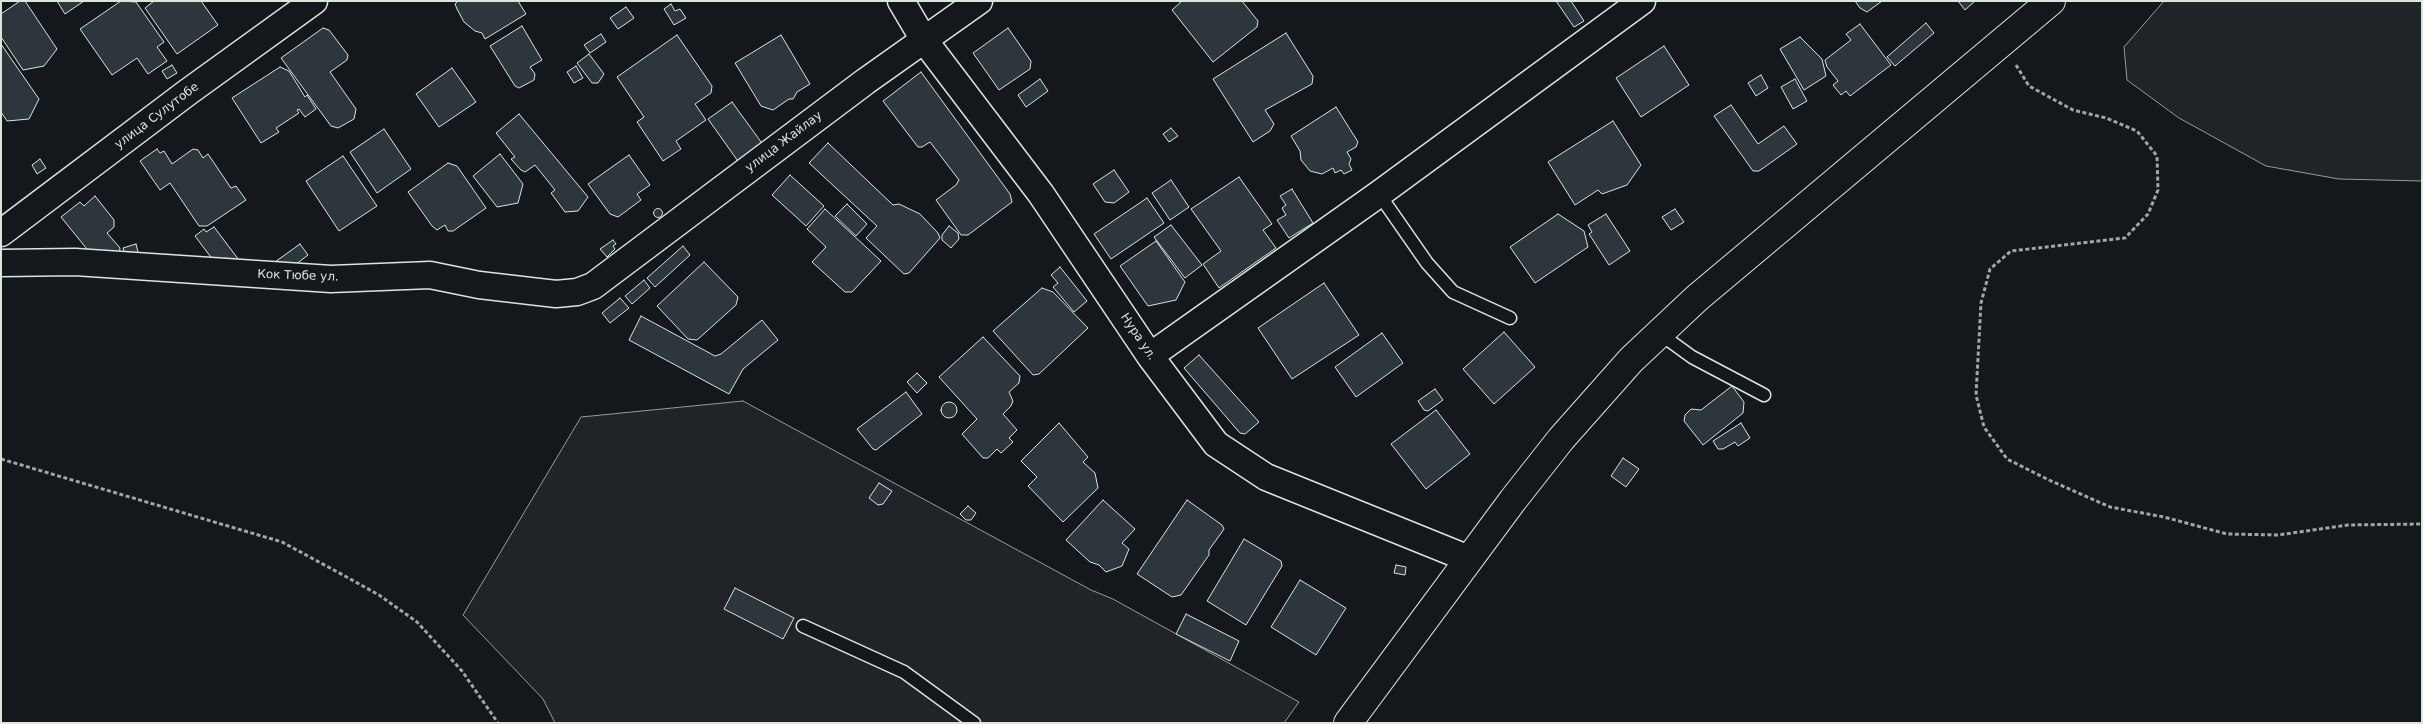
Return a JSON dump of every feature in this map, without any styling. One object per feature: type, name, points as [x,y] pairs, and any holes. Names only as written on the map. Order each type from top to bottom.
[{"type":"street","name":"улица Сулутобе","points":[[1,233],[188,92],[314,1]]},
{"type":"street","name":"Нура ул.","points":[[901,1],[924,40],[1041,194],[1150,356],[1216,444],[1266,477],[1468,559]]},
{"type":"street","name":"улица Жайлау","points":[[593,286],[866,81],[979,1]]},
{"type":"street","points":[[1150,356],[1379,194],[1642,1]]},
{"type":"street","points":[[1348,723],[1468,559],[1561,439],[1631,360],[1697,298],[2051,1]]},
{"type":"street","name":"Кок Тюбе ул.","points":[[1,263],[74,262],[331,279],[430,275],[479,285],[556,294],[576,292],[593,286]]},
{"type":"lane","points":[[1379,194],[1427,263],[1453,292],[1510,318]]},
{"type":"lane","points":[[1659,333],[1692,358],[1764,395]]},
{"type":"lane","points":[[804,626],[904,672],[974,723]]},
{"type":"path","points":[[2002,44],[2029,86],[2073,110],[2106,118],[2138,131],[2157,156],[2158,190],[2148,214],[2124,238],[2010,251],[1990,269],[1981,303],[1976,395],[1984,428],[2007,459],[2049,480],[2110,506],[2164,517],[2227,534],[2278,535],[2348,525],[2422,524]]},
{"type":"path","points":[[1,459],[282,542],[379,594],[417,622],[462,671],[498,723]]},
{"type":"shaded area","points":[[2164,1],[2422,1],[2422,181],[2339,179],[2266,166],[2179,118],[2127,80],[2124,47]]},
{"type":"shaded area","points":[[743,401],[1091,590],[1113,599],[1299,702],[1284,723],[555,723],[543,699],[463,615],[581,417]]},
{"type":"building","points":[[20,1],[25,1],[57,49],[44,66],[23,70],[1,37],[1,14]]},
{"type":"building","points":[[57,1],[84,1],[65,14]]},
{"type":"building","points":[[121,1],[136,2],[164,42],[157,47],[167,61],[148,74],[137,58],[112,75],[80,29]]},
{"type":"building","points":[[154,1],[201,1],[218,25],[177,54],[145,8]]},
{"type":"building","points":[[458,1],[518,1],[526,14],[485,39],[482,33],[475,31],[464,22],[455,4]]},
{"type":"building","points":[[1182,1],[1242,1],[1258,21],[1257,27],[1213,62],[1172,10]]},
{"type":"building","points":[[1556,1],[1571,1],[1584,21],[1574,27]]},
{"type":"building","points":[[1855,1],[1882,1],[1867,12],[1860,8]]},
{"type":"building","points":[[1958,1],[1975,1],[1965,10]]},
{"type":"building","points":[[671,4],[675,11],[680,9],[686,18],[674,25],[664,9]]},
{"type":"building","points":[[626,7],[634,18],[618,29],[610,18]]},
{"type":"building","points":[[1926,23],[1934,33],[1895,66],[1887,57]]},
{"type":"building","points":[[1860,24],[1891,65],[1850,96],[1846,91],[1841,95],[1833,85],[1838,81],[1827,67],[1825,60],[1851,40],[1846,34]]},
{"type":"building","points":[[522,26],[542,60],[530,67],[535,74],[534,80],[519,88],[515,86],[490,46]]},
{"type":"building","points":[[323,28],[329,30],[348,55],[347,60],[330,72],[356,109],[354,119],[338,128],[331,126],[281,58]]},
{"type":"building","points":[[1008,28],[1031,61],[1030,69],[999,90],[973,53]]},
{"type":"building","points":[[1286,33],[1313,76],[1312,84],[1265,110],[1274,124],[1270,131],[1253,142],[1213,79]]},
{"type":"building","points":[[601,34],[606,42],[590,53],[584,45]]},
{"type":"building","points":[[677,35],[712,86],[711,93],[695,104],[706,120],[676,141],[681,149],[663,161],[637,122],[644,117],[617,77]]},
{"type":"building","points":[[781,35],[810,84],[797,92],[793,99],[789,99],[773,110],[761,106],[735,63]]},
{"type":"building","points":[[1800,37],[1822,59],[1826,76],[1804,90],[1780,49]]},
{"type":"building","points":[[1,44],[39,99],[29,119],[7,121],[1,112]]},
{"type":"building","points":[[1664,46],[1689,85],[1641,117],[1616,78]]},
{"type":"building","points":[[589,54],[604,74],[598,83],[592,83],[577,63]]},
{"type":"building","points":[[172,65],[177,73],[167,79],[162,71]]},
{"type":"building","points":[[576,66],[583,78],[574,83],[567,72]]},
{"type":"building","points":[[280,67],[289,71],[305,97],[307,95],[316,109],[305,117],[299,109],[297,110],[299,113],[276,128],[279,132],[261,143],[232,98]]},
{"type":"building","points":[[452,68],[476,102],[439,127],[416,94]]},
{"type":"building","points":[[921,72],[1010,194],[1012,202],[968,235],[961,235],[936,200],[956,185],[959,180],[930,142],[922,147],[918,147],[883,101]]},
{"type":"building","points":[[1761,75],[1768,88],[1756,96],[1748,83]]},
{"type":"building","points":[[1040,79],[1048,91],[1026,107],[1018,95]]},
{"type":"building","points":[[1795,79],[1807,101],[1793,109],[1781,87]]},
{"type":"building","points":[[732,102],[764,146],[740,164],[708,119]]},
{"type":"building","points":[[1731,105],[1758,144],[1784,126],[1797,144],[1759,171],[1753,171],[1714,116]]},
{"type":"building","points":[[1336,107],[1358,142],[1356,147],[1347,152],[1351,159],[1349,164],[1352,170],[1344,174],[1341,170],[1335,173],[1333,168],[1322,174],[1310,171],[1301,160],[1300,151],[1291,136]]},
{"type":"building","points":[[519,114],[588,197],[578,211],[565,212],[551,193],[555,190],[535,165],[525,172],[511,159],[515,157],[496,133]]},
{"type":"building","points":[[1613,121],[1641,165],[1627,185],[1602,194],[1598,190],[1575,205],[1548,162]]},
{"type":"building","points":[[1171,128],[1178,136],[1169,142],[1163,134]]},
{"type":"building","points":[[384,129],[411,169],[377,193],[350,152]]},
{"type":"building","points":[[828,143],[893,205],[899,204],[920,214],[938,233],[940,238],[909,273],[904,274],[866,238],[877,226],[809,163]]},
{"type":"building","points":[[157,149],[160,153],[164,151],[172,164],[193,149],[198,150],[203,158],[208,154],[231,188],[236,186],[246,200],[207,226],[199,226],[170,183],[160,190],[140,161]]},
{"type":"building","points":[[500,154],[523,184],[518,203],[497,207],[473,176]]},
{"type":"building","points":[[629,155],[650,185],[637,194],[641,200],[618,217],[610,214],[588,184]]},
{"type":"building","points":[[343,156],[377,206],[339,231],[306,181]]},
{"type":"building","points":[[40,159],[46,168],[37,174],[32,165]]},
{"type":"building","points":[[448,163],[457,166],[486,208],[453,231],[448,231],[445,225],[437,230],[432,226],[408,192]]},
{"type":"building","points":[[1114,170],[1129,192],[1114,203],[1105,202],[1093,184]]},
{"type":"building","points":[[790,175],[824,206],[806,226],[772,195]]},
{"type":"building","points":[[1239,177],[1272,224],[1263,230],[1276,248],[1219,288],[1203,264],[1221,251],[1191,209]]},
{"type":"building","points":[[1171,180],[1189,207],[1170,220],[1152,193]]},
{"type":"building","points":[[1292,189],[1313,223],[1289,238],[1277,220],[1286,215],[1282,208],[1286,205],[1280,196]]},
{"type":"building","points":[[95,196],[114,220],[114,227],[107,233],[120,248],[119,255],[95,259],[61,217],[80,202],[84,206]]},
{"type":"building","points":[[1147,198],[1164,223],[1111,259],[1094,234]]},
{"type":"building","points":[[847,204],[867,224],[856,236],[835,216]]},
{"type":"building","points":[[658,208],[663,213],[658,218],[653,213]]},
{"type":"building","points":[[825,209],[881,261],[852,292],[845,292],[812,262],[826,247],[807,229]]},
{"type":"building","points":[[1675,209],[1684,222],[1671,230],[1662,217]]},
{"type":"building","points":[[1558,214],[1584,231],[1588,247],[1535,283],[1510,247]]},
{"type":"building","points":[[1606,214],[1630,251],[1609,265],[1589,234],[1592,232],[1588,225]]},
{"type":"building","points":[[1171,225],[1202,265],[1185,278],[1154,237]]},
{"type":"building","points":[[949,226],[958,233],[959,239],[951,248],[942,240],[942,235]]},
{"type":"building","points":[[214,227],[239,260],[235,262],[213,260],[195,236],[204,229],[206,232]]},
{"type":"building","points":[[613,240],[616,244],[613,246],[615,249],[607,257],[600,249]]},
{"type":"building","points":[[1156,241],[1185,282],[1176,300],[1148,306],[1120,266]]},
{"type":"building","points":[[136,244],[139,256],[125,254],[123,248]]},
{"type":"building","points":[[300,244],[308,255],[286,272],[275,262]]},
{"type":"building","points":[[683,246],[690,255],[655,287],[647,278]]},
{"type":"building","points":[[704,262],[738,297],[736,305],[697,340],[688,339],[657,306]]},
{"type":"building","points":[[1060,267],[1087,301],[1074,312],[1053,287],[1058,283],[1051,275]]},
{"type":"building","points":[[644,280],[650,288],[632,304],[625,296]]},
{"type":"building","points":[[1324,283],[1359,335],[1292,379],[1258,328]]},
{"type":"building","points":[[1042,288],[1053,292],[1088,328],[1039,374],[1033,375],[993,331]]},
{"type":"building","points":[[620,298],[629,308],[610,323],[602,313]]},
{"type":"building","points":[[641,316],[715,356],[721,354],[762,320],[778,340],[743,369],[729,394],[629,340]]},
{"type":"building","points":[[1504,332],[1535,367],[1494,404],[1463,369]]},
{"type":"building","points":[[1382,333],[1403,363],[1356,397],[1335,367]]},
{"type":"building","points":[[983,337],[1020,376],[1019,383],[1009,392],[1013,401],[1011,406],[1003,414],[1017,430],[1009,438],[1013,442],[1001,453],[997,449],[988,458],[983,458],[962,434],[977,419],[939,377]]},
{"type":"building","points":[[1199,355],[1259,422],[1245,434],[1240,433],[1184,368]]},
{"type":"building","points":[[917,373],[927,383],[917,393],[907,382]]},
{"type":"building","points":[[1732,386],[1744,402],[1743,413],[1703,445],[1684,421],[1685,415],[1691,409],[1701,410]]},
{"type":"building","points":[[1435,389],[1443,400],[1428,411],[1424,410],[1418,401]]},
{"type":"building","points":[[906,392],[922,414],[876,450],[873,449],[857,429]]},
{"type":"building","points":[[946,402],[952,402],[957,407],[955,416],[946,418],[941,413],[941,407]]},
{"type":"building","points":[[1436,410],[1470,454],[1426,489],[1391,444]]},
{"type":"building","points":[[1059,423],[1088,457],[1083,462],[1095,473],[1098,488],[1063,522],[1028,486],[1037,477],[1021,461]]},
{"type":"building","points":[[1741,423],[1750,438],[1738,446],[1735,442],[1723,449],[1718,449],[1713,441]]},
{"type":"building","points":[[1623,458],[1639,469],[1626,487],[1611,476]]},
{"type":"building","points":[[879,483],[892,491],[883,504],[878,505],[869,498]]},
{"type":"building","points":[[1103,500],[1135,529],[1122,543],[1129,549],[1122,566],[1106,572],[1099,565],[1090,562],[1066,540]]},
{"type":"building","points":[[1187,500],[1222,525],[1224,529],[1209,550],[1209,555],[1181,595],[1172,597],[1137,574]]},
{"type":"building","points":[[968,506],[976,513],[971,520],[966,520],[960,514]]},
{"type":"building","points":[[1244,539],[1281,561],[1282,566],[1246,625],[1207,601]]},
{"type":"building","points":[[1396,565],[1406,567],[1405,575],[1394,573]]},
{"type":"building","points":[[1300,580],[1346,608],[1316,655],[1271,627]]},
{"type":"building","points":[[735,588],[794,618],[783,639],[724,609]]},
{"type":"building","points":[[1186,614],[1239,641],[1230,661],[1176,634]]}]
